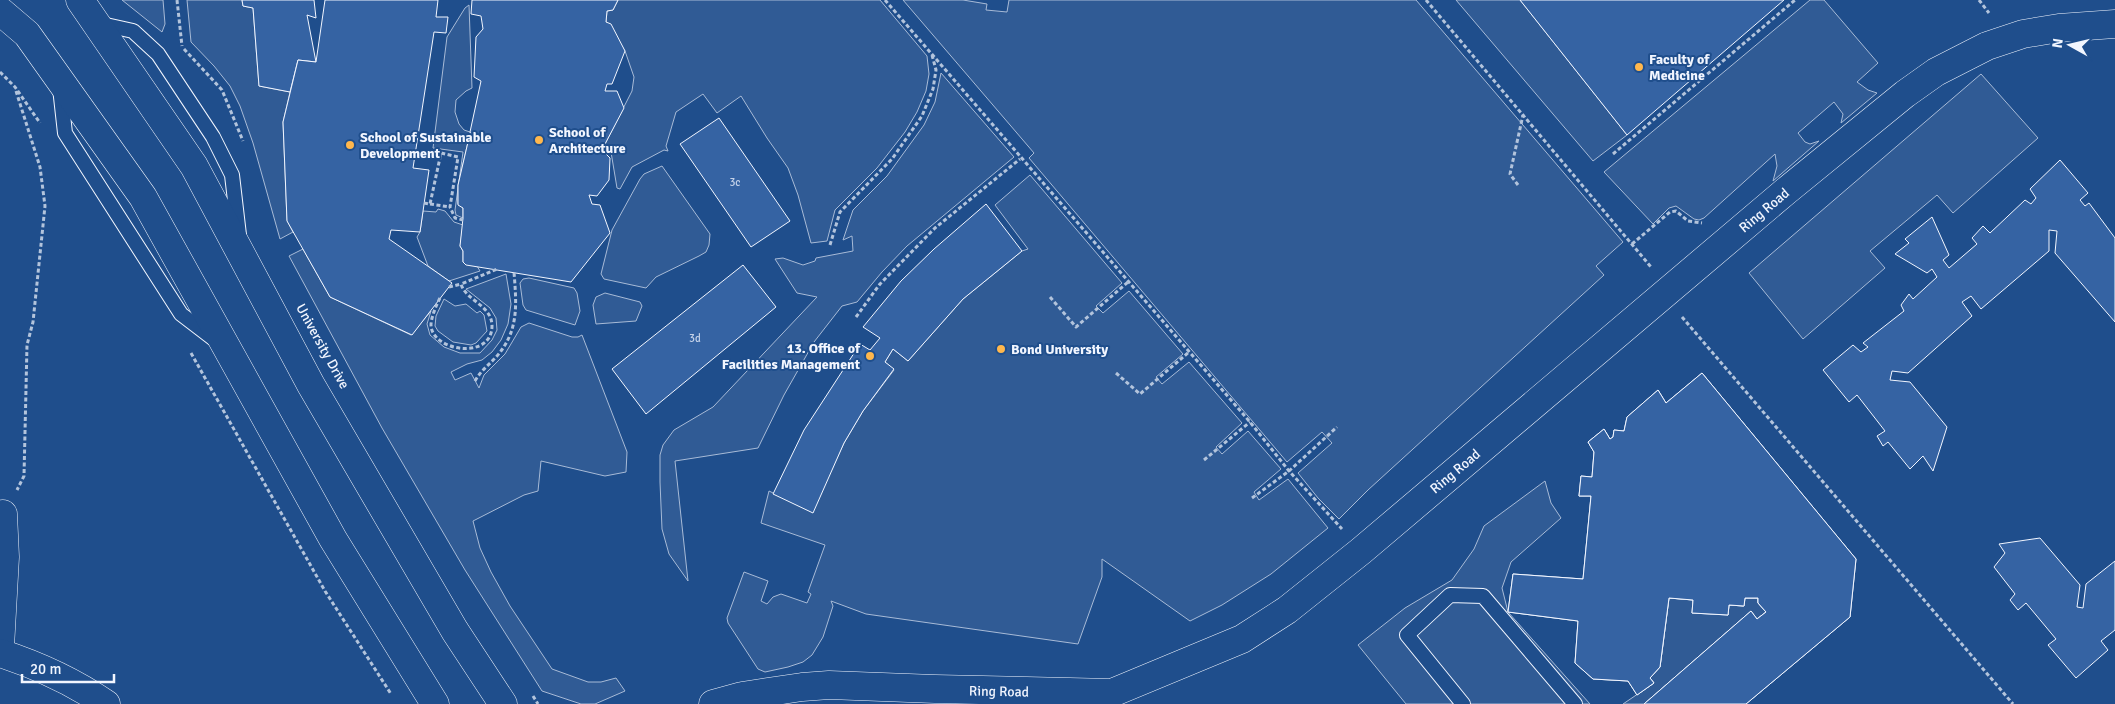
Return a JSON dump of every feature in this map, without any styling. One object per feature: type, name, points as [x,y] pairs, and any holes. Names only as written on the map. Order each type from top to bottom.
[{"type":"street","name":"University Drive","points":[[80,0],[194,166],[311,385],[455,631],[503,704]]},
{"type":"street","points":[[0,11],[27,34],[143,197],[333,539],[435,704]]},
{"type":"street","name":"Ring Road","points":[[713,704],[742,696],[829,685],[934,697],[1112,693],[1242,639],[1287,610],[1361,550],[1895,102],[1936,72],[1987,46],[2023,34],[2059,28],[2115,24]]},
{"type":"street","points":[[0,647],[5,557],[4,514]]},
{"type":"street","points":[[0,653],[18,658],[59,677],[106,704]]},
{"type":"lane","points":[[1463,704],[1407,635],[1450,595],[1483,596],[1575,704]]},
{"type":"path","points":[[177,0],[182,46]]},
{"type":"path","points":[[885,0],[1250,422],[1288,471],[1361,550]]},
{"type":"path","points":[[1426,0],[1632,244],[1650,267],[1677,311],[2012,704]]},
{"type":"path","points":[[1613,154],[1795,0]]},
{"type":"path","points":[[1979,0],[1990,14]]},
{"type":"path","points":[[175,43],[182,46],[222,90],[245,148]]},
{"type":"path","points":[[830,245],[840,212],[892,159],[922,116],[933,90],[936,70],[932,55]]},
{"type":"path","points":[[0,72],[15,88],[45,130]]},
{"type":"path","points":[[4,514],[24,476],[27,346],[32,322],[45,206],[40,168],[15,88]]},
{"type":"path","points":[[1518,185],[1510,174],[1523,115]]},
{"type":"path","points":[[430,204],[441,153],[458,157],[450,207],[455,218],[464,220]]},
{"type":"path","points":[[856,316],[880,284],[935,228],[1021,158]]},
{"type":"path","points":[[424,203],[450,207]]},
{"type":"path","points":[[1632,244],[1644,234]]},
{"type":"path","points":[[449,287],[497,269]]},
{"type":"path","points":[[475,381],[480,373],[503,349],[512,330],[516,302],[514,272]]},
{"type":"path","points":[[1050,297],[1076,327],[1128,282]]},
{"type":"path","points":[[440,298],[433,313],[431,324],[433,332],[448,344],[471,349],[478,347],[491,334],[490,318],[484,308],[463,291],[461,284]]},
{"type":"path","points":[[186,346],[325,591],[392,696]]},
{"type":"path","points":[[1116,374],[1140,394],[1189,352]]},
{"type":"path","points":[[1204,460],[1250,422]]},
{"type":"path","points":[[1252,498],[1288,471],[1337,427]]},
{"type":"path","points":[[527,688],[538,704]]},
{"type":"shaded area","points":[[122,0],[163,0],[165,24],[162,32]]},
{"type":"shaded area","points":[[187,0],[242,0],[243,6],[253,8],[259,86],[290,92],[283,122],[287,220],[293,232],[280,239],[253,143],[240,106],[230,86],[191,42]]},
{"type":"shaded area","points":[[618,0],[880,0],[927,56],[929,74],[926,91],[917,112],[905,132],[877,168],[835,210],[827,241],[811,243],[798,195],[788,168],[741,96],[717,113],[703,94],[676,112],[666,146],[668,151],[664,150],[632,167],[620,189],[617,188],[611,152],[605,144],[632,91],[634,77],[625,51],[606,22],[607,11],[613,10]]},
{"type":"shaded area","points":[[903,0],[963,0],[987,4],[986,10],[1007,12],[1009,0],[1416,0],[1623,242],[1596,266],[1604,275],[1368,490],[1339,519],[1318,498],[1298,473],[1332,443],[1322,432],[1287,462],[1029,158],[1034,153]]},
{"type":"shaded area","points":[[1456,0],[1520,0],[1627,135],[1593,161]]},
{"type":"shaded area","points":[[1810,0],[1824,0],[1878,63],[1857,82],[1868,90],[1877,93],[1841,123],[1843,114],[1834,102],[1798,133],[1805,142],[1810,144],[1819,141],[1773,181],[1777,166],[1775,154],[1704,218],[1694,219],[1676,206],[1669,208],[1653,224],[1604,172]]},
{"type":"shaded area","points":[[469,5],[472,88],[456,100],[455,112],[459,124],[464,130],[470,132],[473,138],[468,142],[459,180],[463,152],[433,148],[447,37],[465,8]]},
{"type":"shaded area","points":[[941,73],[1014,157],[907,246],[857,302],[842,306],[814,342],[784,395],[758,448],[675,461],[688,581],[669,554],[662,529],[660,455],[663,445],[674,430],[713,407],[817,297],[797,293],[775,259],[783,258],[803,265],[815,261],[816,258],[853,251],[852,236],[843,240],[853,210],[887,176],[924,125],[935,102]]},
{"type":"shaded area","points":[[1981,74],[2038,138],[1953,213],[1937,195],[1870,251],[1885,268],[1803,339],[1749,273]]},
{"type":"shaded area","points":[[662,166],[710,234],[706,252],[656,277],[646,288],[604,279],[601,274],[612,230],[640,179],[644,174]]},
{"type":"shaded area","points":[[1030,175],[1122,283],[1096,306],[1103,313],[1129,291],[1183,354],[1156,377],[1162,384],[1189,362],[1242,423],[1216,447],[1222,454],[1248,431],[1281,469],[1254,492],[1259,500],[1288,479],[1328,528],[1271,574],[1222,605],[1190,621],[1102,559],[1102,577],[1078,644],[866,614],[831,601],[833,606],[823,637],[812,655],[803,662],[788,667],[765,672],[758,669],[728,623],[727,618],[744,572],[768,581],[761,601],[767,604],[773,597],[781,594],[807,603],[811,594],[808,592],[825,545],[761,523],[769,491],[812,512],[844,443],[863,411],[894,370],[885,362],[893,349],[908,361],[963,299],[1022,251],[1028,249],[995,205]]},
{"type":"shaded area","points":[[458,188],[458,204],[463,208],[463,218],[456,215],[455,210]]},
{"type":"shaded area","points":[[438,209],[445,211],[454,222],[463,225],[460,246],[463,251],[463,262],[477,266],[480,271],[449,281],[428,266],[417,237],[420,232],[423,211],[436,212]]},
{"type":"shaded area","points":[[303,249],[330,297],[411,335],[431,311],[427,324],[430,335],[444,347],[460,353],[480,353],[492,340],[497,330],[496,318],[490,308],[466,289],[506,274],[511,304],[508,324],[501,340],[492,352],[482,360],[467,364],[451,372],[455,380],[471,373],[479,388],[484,375],[505,354],[521,327],[529,323],[572,337],[582,335],[627,452],[626,472],[605,476],[541,461],[538,491],[524,495],[473,521],[480,548],[491,572],[510,606],[552,669],[588,682],[601,682],[616,678],[625,691],[595,704],[581,704],[542,691],[465,570],[382,428],[289,256]]},
{"type":"shaded area","points":[[529,278],[574,288],[577,293],[580,311],[575,325],[526,310],[523,305],[520,283],[523,279]]},
{"type":"shaded area","points":[[605,293],[640,302],[642,306],[636,321],[596,324],[593,305],[596,297]]},
{"type":"shaded area","points":[[444,299],[455,306],[466,304],[477,313],[480,311],[484,315],[487,331],[476,343],[471,345],[453,342],[438,331],[435,326],[436,316]]},
{"type":"shaded area","points":[[1545,481],[1551,503],[1561,518],[1511,562],[1502,588],[1508,612],[1590,704],[1406,704],[1358,645],[1405,608],[1452,580],[1474,549],[1484,526]]},
{"type":"shaded area","points":[[1669,598],[1693,600],[1728,615],[1729,605],[1743,606],[1745,598],[1758,598],[1758,603],[1766,612],[1644,704],[1623,704],[1654,683],[1650,678],[1660,667]]},
{"type":"building","points":[[242,0],[314,0],[316,18],[307,15],[316,62],[298,60],[290,92],[259,86],[253,8],[243,6]]},
{"type":"building","name":"School of Sustainable Development","points":[[325,0],[438,0],[436,17],[448,17],[446,33],[434,32],[413,168],[429,170],[420,232],[391,230],[389,239],[452,283],[412,335],[330,297],[287,221],[283,122],[298,60],[316,62]]},
{"type":"building","name":"School of Architecture","points":[[472,0],[618,0],[613,10],[607,11],[606,22],[611,24],[625,51],[612,84],[607,84],[605,91],[617,91],[624,108],[605,144],[600,144],[599,152],[605,153],[610,158],[609,180],[597,196],[589,195],[592,204],[600,205],[610,233],[571,282],[466,265],[463,262],[463,251],[460,246],[463,208],[458,205],[458,185],[468,142],[473,138],[470,132],[481,81],[474,77],[476,37],[483,29],[481,16],[471,14]]},
{"type":"building","name":"Faculty of Medicine","points":[[1520,0],[1784,0],[1627,135]]},
{"type":"building","points":[[719,118],[790,221],[751,247],[680,144]]},
{"type":"building","points":[[2060,160],[2088,193],[2080,200],[2085,206],[2089,203],[2115,238],[2115,322],[2055,253],[2057,231],[2049,230],[2049,251],[1981,309],[1971,296],[1962,302],[1972,316],[1908,373],[1892,371],[1890,380],[1910,382],[1947,427],[1933,471],[1923,456],[1910,469],[1888,442],[1883,446],[1877,436],[1885,431],[1857,395],[1849,402],[1823,370],[1853,345],[1861,352],[1868,347],[1863,343],[1904,311],[1901,305],[1909,294],[1913,299],[1937,277],[1932,269],[1927,273],[1895,254],[1909,243],[1905,239],[1932,217],[1949,255],[1943,260],[1949,268],[1977,244],[1972,238],[1983,226],[1990,233],[2025,200],[2031,204],[2036,198],[2030,189]]},
{"type":"building","name":"13. Office of Facilities Management","points":[[986,204],[1022,251],[963,299],[908,361],[893,349],[885,362],[894,369],[863,411],[844,443],[813,513],[773,494],[804,430],[860,344],[870,350],[880,338],[863,327],[901,281],[934,249]]},
{"type":"building","points":[[743,265],[776,307],[646,414],[612,369]]},
{"type":"building","points":[[1702,373],[1856,559],[1850,617],[1746,704],[1644,704],[1751,611],[1757,619],[1766,612],[1758,603],[1758,598],[1745,598],[1744,606],[1729,605],[1728,615],[1692,613],[1693,600],[1669,598],[1660,667],[1650,678],[1654,683],[1637,695],[1628,681],[1593,679],[1575,663],[1578,621],[1508,612],[1513,574],[1583,579],[1591,496],[1579,496],[1581,476],[1592,477],[1594,452],[1588,442],[1604,429],[1610,439],[1613,437],[1614,430],[1624,431],[1627,417],[1658,390],[1666,403]],"holes":[[[1660,424],[1758,542],[1745,567],[1714,565],[1712,580],[1671,578],[1680,469],[1651,433]]]},
{"type":"building","points":[[1702,373],[1856,559],[1850,617],[1746,704],[1644,704],[1751,611],[1757,619],[1766,612],[1758,603],[1758,598],[1745,598],[1744,606],[1729,605],[1728,615],[1692,613],[1693,600],[1669,598],[1660,667],[1650,678],[1654,683],[1637,695],[1628,681],[1593,679],[1575,663],[1578,621],[1508,612],[1513,574],[1583,579],[1591,496],[1579,496],[1581,476],[1592,477],[1594,452],[1588,442],[1604,429],[1610,439],[1613,437],[1614,430],[1624,431],[1627,417],[1658,390],[1666,403]]},
{"type":"building","points":[[2040,538],[2080,585],[2077,607],[2083,608],[2086,584],[2115,561],[2115,630],[2101,641],[2108,650],[2076,678],[2048,645],[2056,639],[2026,603],[2018,610],[2010,600],[2015,594],[1994,567],[2005,553],[1999,544]]},
{"type":"place","name":"Faculty of Medicine","points":[[1639,67]]},
{"type":"place","name":"School of Architecture","points":[[539,140]]},
{"type":"place","name":"School of Sustainable Development","points":[[350,145]]},
{"type":"place","name":"Bond University","points":[[1001,349]]},
{"type":"place","name":"13. Office of Facilities Management","points":[[870,356]]}]
